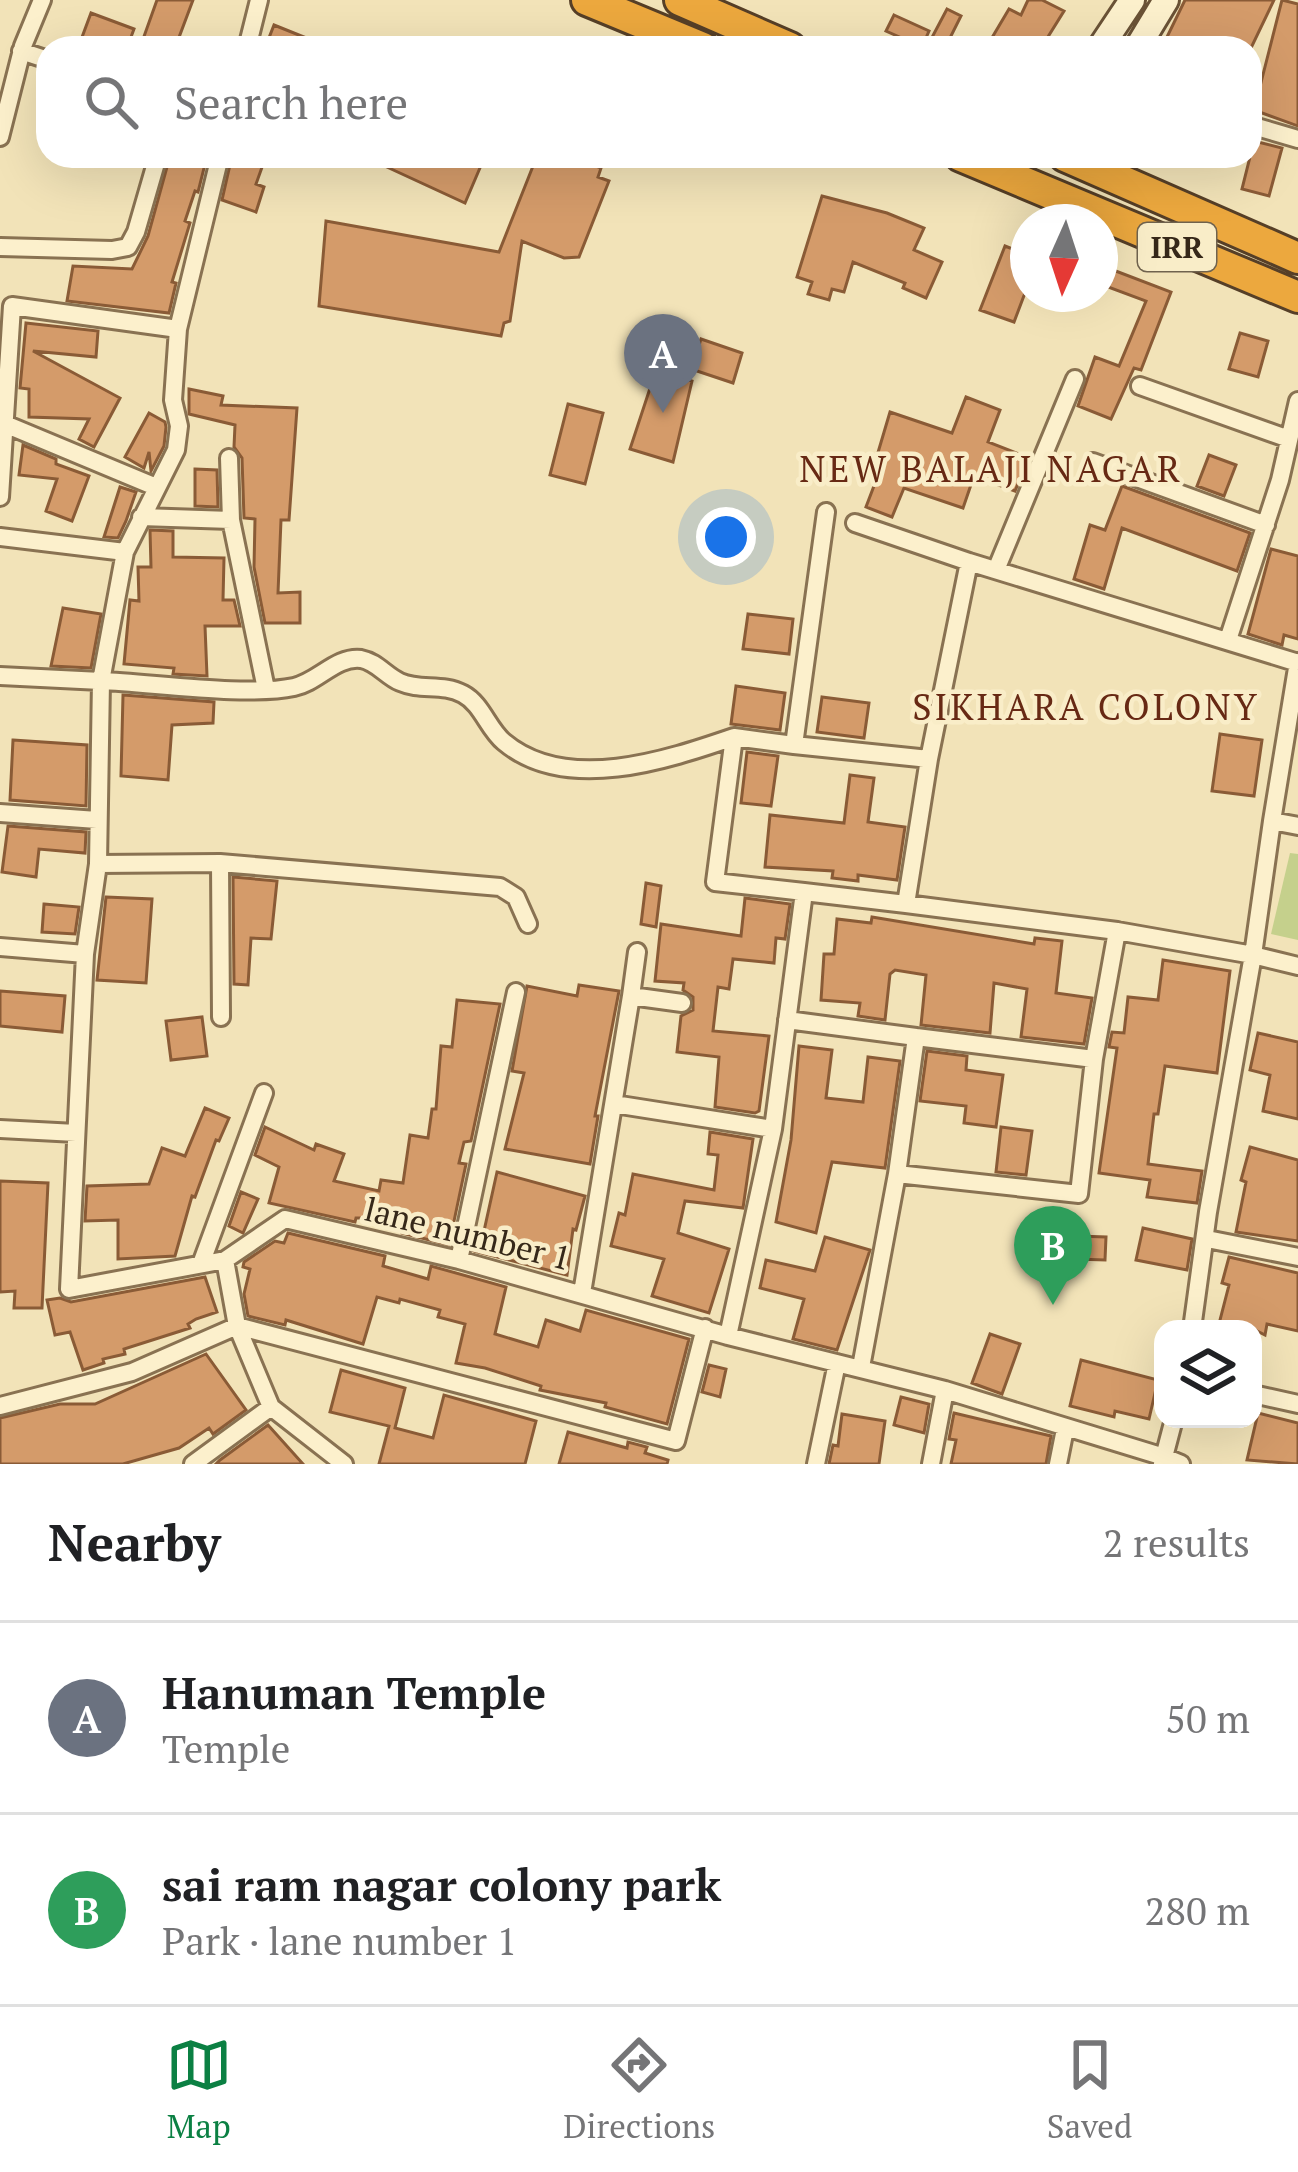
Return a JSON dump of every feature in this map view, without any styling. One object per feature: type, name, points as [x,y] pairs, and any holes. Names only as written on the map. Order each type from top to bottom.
[{"type":"highway","points":[[587,0],[674,36]]},
{"type":"highway","points":[[680,0],[762,36]]},
{"type":"highway","name":"IRR","points":[[991,168],[1298,297]]},
{"type":"highway","name":"IRR","points":[[1095,168],[1298,259]]},
{"type":"main road","points":[[1109,36],[1132,0]]},
{"type":"main road","points":[[1144,36],[1166,0]]},
{"type":"street","points":[[0,137],[22,51],[42,0]]},
{"type":"street","points":[[250,36],[259,0]]},
{"type":"street","points":[[22,51],[36,56]]},
{"type":"street","points":[[1262,128],[1298,139]]},
{"type":"street","points":[[0,248],[128,247],[155,168]]},
{"type":"street","points":[[217,168],[178,329],[173,400],[176,450],[125,552],[101,681],[98,864],[85,954],[69,1289],[225,1260],[237,1326],[271,1407],[344,1464]]},
{"type":"street","points":[[0,497],[6,307],[178,329]]},
{"type":"street","points":[[996,570],[1075,379]]},
{"type":"street","points":[[1140,386],[1289,439]]},
{"type":"street","points":[[1228,640],[1266,525],[1289,483],[1289,439],[1298,401]]},
{"type":"street","points":[[2,422],[156,487]]},
{"type":"street","points":[[229,458],[231,520],[266,689]]},
{"type":"street","points":[[1093,463],[1266,525]]},
{"type":"street","points":[[794,746],[826,512]]},
{"type":"street","points":[[141,517],[231,520]]},
{"type":"street","points":[[855,523],[1297,662],[1194,1320]]},
{"type":"street","points":[[0,537],[125,552]]},
{"type":"street","points":[[906,904],[929,759],[969,562]]},
{"type":"street","points":[[0,676],[266,689],[295,686],[346,659],[360,659],[403,684],[451,687],[470,697],[502,741],[530,758],[557,766],[622,766],[679,756],[734,737],[929,759]]},
{"type":"street","points":[[734,737],[715,882],[1117,931],[1298,966]]},
{"type":"street","points":[[0,813],[97,820]]},
{"type":"street","points":[[1272,821],[1298,826]]},
{"type":"street","points":[[98,864],[220,863],[500,887],[516,897],[528,924]]},
{"type":"street","points":[[220,863],[221,1017]]},
{"type":"street","points":[[728,1336],[773,1129],[804,892]]},
{"type":"street","points":[[898,1174],[1079,1194],[1094,1059],[1117,931]]},
{"type":"street","points":[[0,947],[85,954]]},
{"type":"street","points":[[582,1293],[637,952]]},
{"type":"street","points":[[459,1260],[516,992]]},
{"type":"street","points":[[632,996],[682,1003]]},
{"type":"street","points":[[787,1020],[1094,1059]]},
{"type":"street","points":[[861,1367],[898,1174],[916,1037]]},
{"type":"street","points":[[200,1264],[263,1094]]},
{"type":"street","points":[[614,1104],[773,1129]]},
{"type":"street","points":[[0,1129],[76,1133]]},
{"type":"street","name":"lane number 1","points":[[225,1260],[285,1220],[459,1260],[728,1336],[861,1367],[1169,1462]]},
{"type":"street","points":[[1207,1239],[1298,1257]]},
{"type":"street","points":[[0,1406],[132,1372],[237,1326],[676,1441],[705,1328]]},
{"type":"street","points":[[816,1464],[837,1363]]},
{"type":"street","points":[[932,1464],[945,1390]]},
{"type":"street","points":[[1262,1396],[1298,1404]]},
{"type":"street","points":[[192,1464],[271,1407]]},
{"type":"street","points":[[1169,1462],[1173,1428]]},
{"type":"street","points":[[1058,1464],[1065,1429]]},
{"type":"green space","points":[[1290,853],[1298,854],[1298,940],[1271,934]]},
{"type":"building","points":[[157,0],[193,0],[180,36],[144,36]]},
{"type":"building","points":[[1028,0],[1042,0],[1064,11],[1048,36],[993,36],[1009,9],[1021,15]]},
{"type":"building","points":[[1185,0],[1274,0],[1257,36],[1167,36]]},
{"type":"building","points":[[1282,0],[1298,4],[1298,126],[1262,113],[1262,79]]},
{"type":"building","points":[[947,9],[961,16],[951,36],[933,36]]},
{"type":"building","points":[[91,13],[134,29],[131,36],[82,36]]},
{"type":"building","points":[[894,15],[929,31],[927,36],[897,36],[886,31]]},
{"type":"building","points":[[274,25],[302,36],[270,36]]},
{"type":"building","points":[[1262,143],[1282,148],[1269,196],[1242,189],[1247,168],[1262,168]]},
{"type":"building","points":[[167,168],[204,168],[185,221],[190,223],[172,282],[176,283],[169,313],[67,301],[73,266],[132,269],[148,236]]},
{"type":"building","points":[[229,168],[262,168],[256,184],[264,187],[256,212],[222,200]]},
{"type":"building","points":[[389,168],[480,168],[465,203]]},
{"type":"building","points":[[532,168],[601,168],[598,177],[609,181],[579,257],[564,258],[522,241],[510,321],[504,323],[501,336],[319,306],[326,221],[499,252]]},
{"type":"building","points":[[822,196],[924,228],[914,250],[942,262],[926,298],[903,288],[905,283],[853,262],[844,292],[832,289],[829,300],[808,294],[812,282],[797,277]]},
{"type":"building","points":[[1005,246],[1010,248],[1010,312],[1018,312],[1014,322],[980,310]]},
{"type":"building","points":[[1118,272],[1171,292],[1141,370],[1134,368],[1111,419],[1078,406],[1095,357],[1119,366],[1146,301],[1118,291]]},
{"type":"building","points":[[26,323],[98,331],[96,357],[33,351],[120,398],[94,447],[79,439],[89,419],[29,417],[29,389],[20,388]]},
{"type":"building","points":[[1240,333],[1268,341],[1258,377],[1229,369]]},
{"type":"building","points":[[701,339],[742,353],[733,383],[691,369]]},
{"type":"building","points":[[656,370],[692,381],[673,462],[630,449]]},
{"type":"building","points":[[189,389],[223,396],[221,405],[297,408],[289,520],[281,520],[278,593],[300,592],[300,623],[265,623],[254,567],[255,519],[244,518],[242,458],[234,447],[235,425],[189,414]]},
{"type":"building","points":[[966,397],[1000,410],[988,442],[1029,458],[1015,491],[974,476],[963,508],[904,488],[892,517],[866,507],[890,412],[952,433]]},
{"type":"building","points":[[568,404],[603,413],[585,484],[550,475]]},
{"type":"building","points":[[149,413],[166,427],[164,446],[151,471],[149,452],[144,468],[125,457]]},
{"type":"building","points":[[23,445],[89,476],[72,521],[46,511],[57,479],[19,475]]},
{"type":"building","points":[[1209,455],[1236,465],[1224,496],[1197,486]]},
{"type":"building","points":[[195,469],[217,470],[218,507],[195,506]]},
{"type":"building","points":[[1122,486],[1250,533],[1237,571],[1122,528],[1104,589],[1074,579],[1090,525],[1105,530]]},
{"type":"building","points":[[120,487],[136,492],[118,538],[104,537]]},
{"type":"building","points":[[150,530],[173,531],[173,557],[224,558],[223,600],[234,600],[240,626],[205,626],[207,676],[124,664],[130,600],[139,601],[138,567],[151,567]]},
{"type":"building","points":[[1271,549],[1298,556],[1298,639],[1284,635],[1282,645],[1248,634]]},
{"type":"building","points":[[63,608],[101,614],[91,668],[51,666]]},
{"type":"building","points":[[748,614],[793,619],[789,654],[743,649]]},
{"type":"building","points":[[736,686],[785,693],[780,730],[731,724]]},
{"type":"building","points":[[123,695],[214,702],[213,723],[172,725],[168,780],[121,776]]},
{"type":"building","points":[[822,697],[869,703],[864,738],[817,732]]},
{"type":"building","points":[[1220,734],[1262,740],[1254,796],[1212,791]]},
{"type":"building","points":[[13,740],[87,745],[86,806],[10,800]]},
{"type":"building","points":[[747,752],[778,756],[771,806],[741,803]]},
{"type":"building","points":[[850,775],[874,778],[868,822],[905,827],[897,880],[858,875],[858,881],[832,878],[833,871],[765,867],[770,815],[844,823]]},
{"type":"building","points":[[8,826],[86,832],[85,853],[39,849],[36,877],[2,872]]},
{"type":"building","points":[[233,877],[277,881],[271,939],[251,938],[248,985],[234,984]]},
{"type":"building","points":[[646,883],[661,886],[656,927],[641,924]]},
{"type":"building","points":[[106,897],[152,899],[146,983],[97,980]]},
{"type":"building","points":[[745,898],[790,904],[785,939],[776,938],[774,963],[733,959],[729,989],[718,987],[713,1031],[769,1036],[755,1113],[715,1107],[719,1057],[677,1052],[681,1016],[693,1010],[693,997],[683,990],[684,983],[655,981],[661,924],[741,936]]},
{"type":"building","points":[[44,904],[79,907],[75,934],[42,932]]},
{"type":"building","points":[[872,917],[1034,944],[1035,938],[1062,941],[1056,993],[1092,998],[1084,1044],[1021,1037],[1027,989],[994,983],[990,1033],[921,1025],[926,975],[895,970],[890,974],[885,1020],[858,1016],[860,1003],[821,1000],[824,954],[834,954],[837,919],[871,923]]},
{"type":"building","points":[[1163,960],[1230,971],[1217,1073],[1165,1066],[1158,1114],[1154,1114],[1148,1164],[1202,1171],[1197,1203],[1147,1197],[1150,1180],[1099,1173],[1117,1048],[1109,1047],[1112,1032],[1124,1033],[1128,997],[1158,1000]]},
{"type":"building","points":[[579,985],[619,991],[590,1164],[505,1149],[524,1073],[512,1071],[527,986],[577,996]]},
{"type":"building","points":[[0,991],[65,996],[62,1032],[0,1026]]},
{"type":"building","points":[[457,1000],[500,1004],[471,1141],[464,1142],[459,1163],[466,1164],[449,1245],[402,1233],[403,1223],[367,1218],[355,1222],[269,1203],[279,1167],[255,1155],[265,1127],[314,1150],[316,1144],[344,1154],[334,1181],[379,1191],[381,1180],[403,1183],[410,1135],[428,1138],[432,1109],[436,1109],[441,1046],[452,1047]]},
{"type":"building","points":[[202,1017],[207,1056],[171,1060],[166,1021]]},
{"type":"building","points":[[1258,1033],[1298,1042],[1298,1119],[1263,1111],[1270,1075],[1250,1070]]},
{"type":"building","points":[[799,1046],[832,1050],[826,1098],[863,1102],[868,1057],[900,1061],[885,1168],[832,1162],[816,1233],[776,1222],[791,1140]]},
{"type":"building","points":[[927,1051],[967,1056],[966,1070],[1003,1075],[996,1127],[964,1123],[966,1106],[920,1101]]},
{"type":"building","points":[[205,1108],[229,1118],[192,1196],[175,1256],[118,1259],[118,1220],[85,1221],[87,1186],[149,1184],[162,1148],[185,1156]]},
{"type":"building","points":[[1001,1127],[1032,1131],[1026,1175],[996,1172]]},
{"type":"building","points":[[710,1132],[753,1139],[743,1208],[685,1201],[678,1233],[729,1249],[709,1313],[652,1296],[664,1259],[611,1246],[619,1213],[625,1215],[633,1174],[714,1190],[718,1155],[708,1154]]},
{"type":"building","points":[[1250,1147],[1298,1160],[1298,1241],[1236,1232]]},
{"type":"building","points":[[497,1172],[585,1196],[573,1229],[567,1275],[474,1251],[480,1249]]},
{"type":"building","points":[[0,1181],[48,1183],[42,1308],[14,1308],[15,1291],[0,1292]]},
{"type":"building","points":[[241,1192],[258,1199],[243,1233],[229,1226]]},
{"type":"building","points":[[1143,1228],[1192,1239],[1187,1270],[1136,1260]]},
{"type":"building","points":[[288,1233],[385,1256],[383,1266],[428,1279],[431,1266],[506,1287],[495,1334],[538,1347],[546,1320],[580,1331],[586,1310],[689,1339],[667,1424],[456,1363],[465,1324],[438,1317],[440,1310],[400,1299],[399,1303],[377,1297],[363,1344],[286,1320],[285,1325],[248,1316],[244,1294],[250,1269],[243,1267],[244,1262],[275,1241],[284,1243]]},
{"type":"building","points":[[1077,1236],[1106,1237],[1105,1260],[1076,1259]]},
{"type":"building","points":[[825,1237],[870,1250],[837,1350],[793,1339],[804,1299],[760,1288],[766,1260],[815,1271]]},
{"type":"building","points":[[1229,1257],[1298,1273],[1298,1331],[1267,1324],[1265,1335],[1262,1320],[1220,1320],[1229,1285],[1222,1283]]},
{"type":"building","points":[[205,1277],[217,1312],[196,1319],[188,1324],[190,1328],[124,1349],[125,1354],[103,1359],[104,1363],[83,1370],[70,1332],[55,1335],[47,1300],[71,1302]]},
{"type":"building","points":[[990,1334],[1020,1344],[1002,1394],[972,1383]]},
{"type":"building","points":[[206,1354],[246,1410],[213,1434],[209,1428],[179,1448],[123,1464],[0,1464],[0,1418],[60,1404],[95,1404]]},
{"type":"building","points":[[1081,1360],[1154,1379],[1149,1419],[1115,1411],[1114,1417],[1070,1406]]},
{"type":"building","points":[[709,1365],[726,1369],[720,1397],[702,1392]]},
{"type":"building","points":[[341,1370],[405,1388],[395,1428],[433,1438],[444,1395],[536,1421],[525,1464],[379,1464],[389,1426],[330,1412]]},
{"type":"building","points":[[901,1397],[929,1404],[924,1433],[894,1425]]},
{"type":"building","points":[[954,1413],[1051,1436],[1046,1464],[951,1464]]},
{"type":"building","points":[[842,1414],[885,1421],[879,1464],[829,1464],[833,1445],[838,1446]]},
{"type":"building","points":[[1262,1414],[1298,1423],[1298,1464],[1247,1460],[1254,1428],[1262,1428]]},
{"type":"building","points":[[268,1425],[303,1464],[216,1464],[220,1460]]},
{"type":"building","points":[[568,1432],[627,1448],[628,1442],[647,1447],[645,1453],[668,1460],[667,1464],[559,1464]]},
{"type":"place","name":"Hanuman Temple","points":[[663,413]]},
{"type":"place","name":"sai ram nagar colony park","points":[[1053,1305]]},
{"type":"district","name":"NEW BALAJI NAGAR","points":[[991,468]]},
{"type":"district","name":"SIKHARA COLONY","points":[[1086,706]]}]
